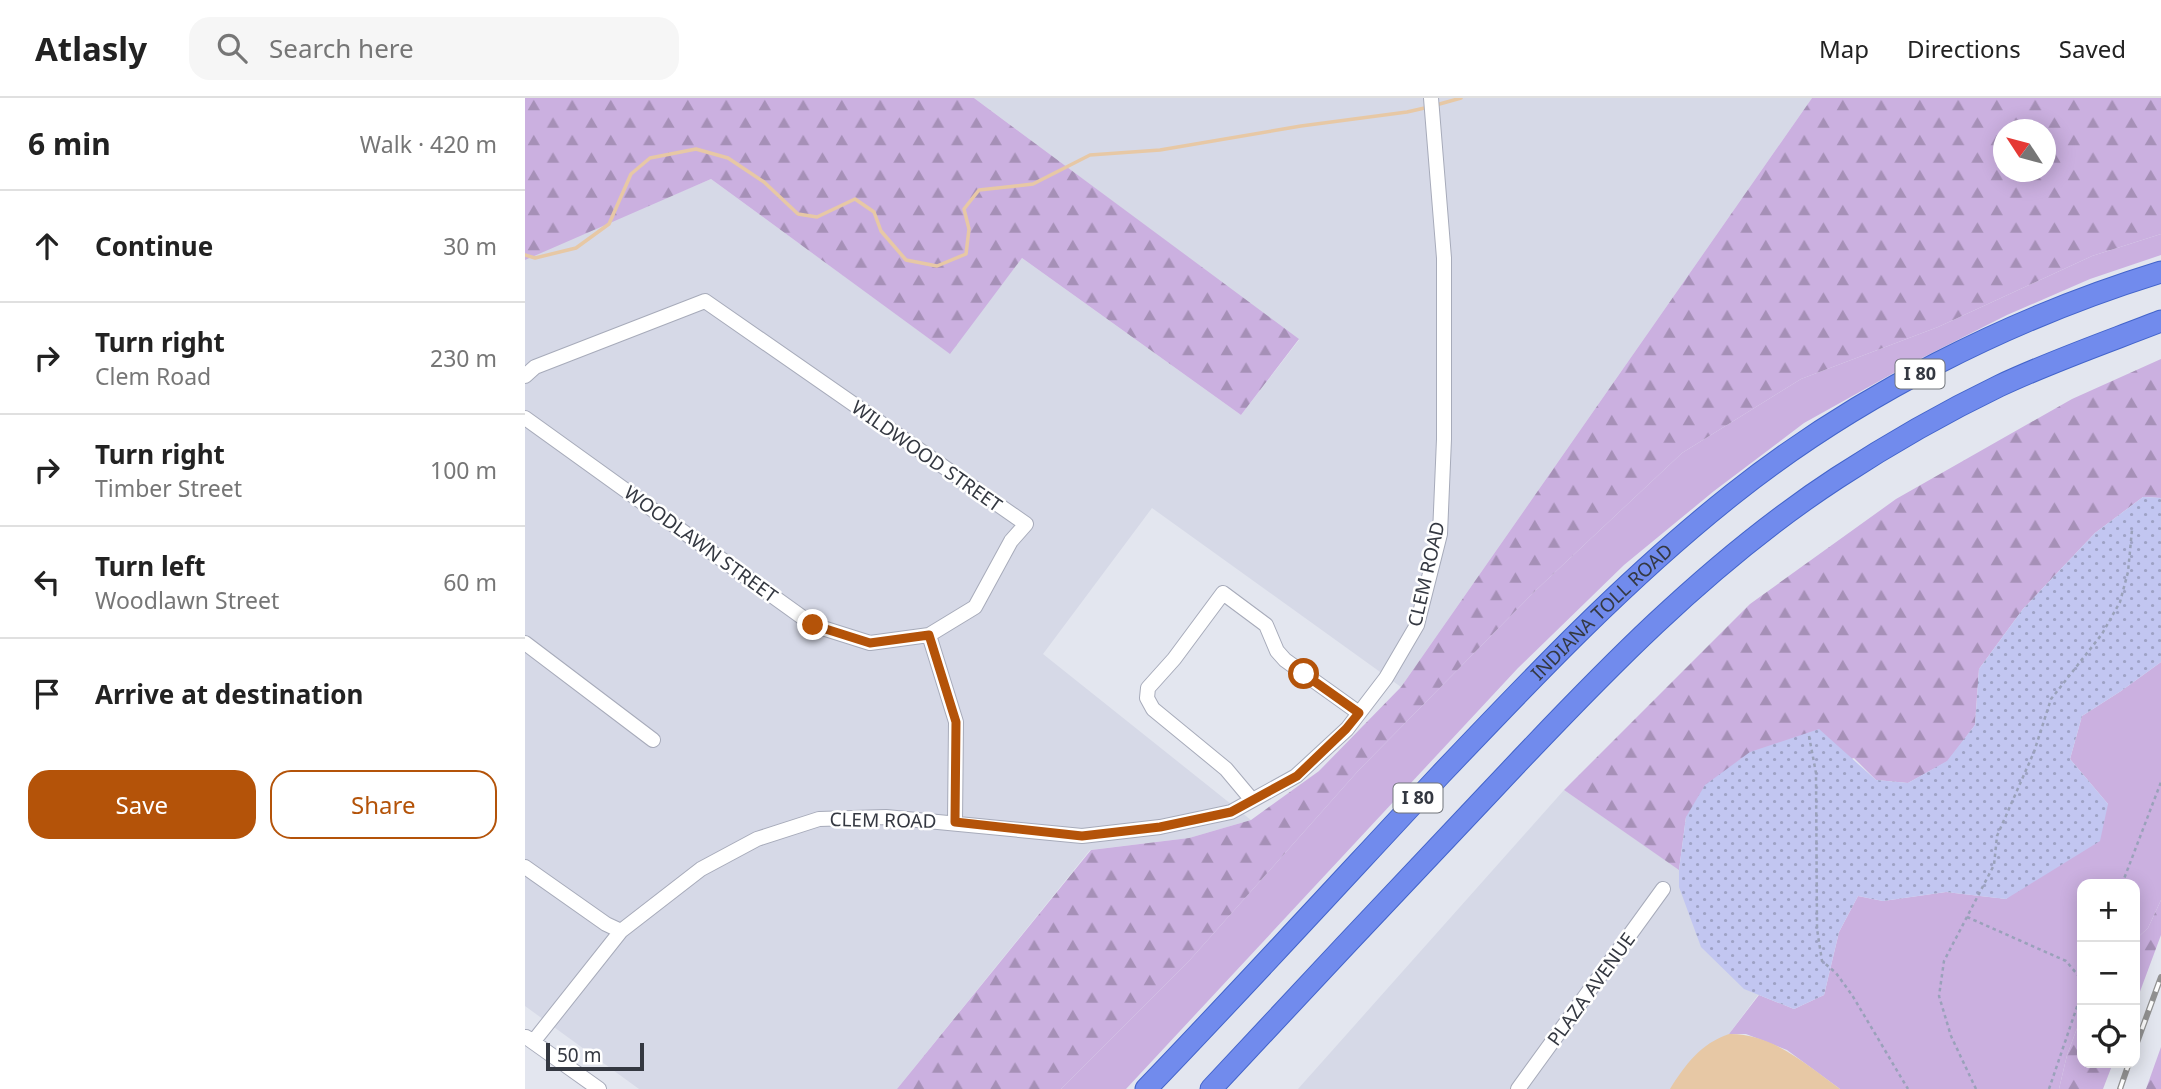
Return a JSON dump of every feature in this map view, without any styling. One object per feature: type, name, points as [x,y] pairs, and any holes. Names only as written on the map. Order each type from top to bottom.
[{"type":"highway","name":"INDIANA TOLL ROAD","points":[[1146,1089],[1581,629],[1655,559],[1734,493],[1800,446],[1882,394],[1966,350],[2046,314],[2161,272]]},
{"type":"highway","name":"I 80","points":[[1211,1089],[1617,660],[1691,591],[1767,528],[1836,479],[1913,431],[1999,386],[2161,321]]},
{"type":"street","name":"CLEM ROAD","points":[[529,1039],[621,930],[701,869],[757,839],[818,819],[886,817],[1082,836],[1160,827],[1231,812],[1297,776],[1346,729],[1386,678],[1417,625],[1440,534],[1444,439],[1444,258],[1431,98]]},
{"type":"street","name":"WILDWOOD STREET","points":[[525,376],[535,367],[705,301],[1025,524],[1011,541],[975,607],[929,635]]},
{"type":"street","name":"WOODLAWN STREET","points":[[525,418],[813,625],[870,643],[929,635]]},
{"type":"street","points":[[1252,800],[1226,769],[1153,709],[1147,698],[1148,688],[1174,659],[1223,593],[1266,625],[1277,651],[1285,660],[1359,713]]},
{"type":"street","points":[[929,635],[956,722],[955,822]]},
{"type":"street","points":[[525,643],[653,740]]},
{"type":"street","points":[[525,867],[605,924],[621,930]]},
{"type":"street","name":"PLAZA AVENUE","points":[[1518,1089],[1663,889]]},
{"type":"street","points":[[529,1039],[599,1089]]},
{"type":"path","points":[[1976,1089],[1951,1035],[1939,996],[1944,961],[1994,865],[1997,836],[2034,752],[2051,699],[2102,634],[2120,601],[2128,572],[2132,530]]},
{"type":"path","points":[[1809,736],[1816,773],[1817,929],[1822,961],[1836,973],[1852,995],[1908,1089]]},
{"type":"path","points":[[2124,879],[2161,782]]},
{"type":"path","points":[[1967,917],[2066,961],[2077,974]]},
{"type":"path","points":[[2049,1089],[2078,1005]]},
{"type":"shaded area","points":[[974,98],[1812,98],[1401,687],[1152,508],[1043,654],[1251,820],[1189,838],[1090,850],[897,1089],[639,1089],[525,1006],[525,258],[711,179],[949,353],[1022,258],[1241,415],[1299,340]]},
{"type":"shaded area","points":[[1564,790],[1793,948],[1688,1089],[1298,1089]]},
{"type":"shaded area","points":[[1729,1034],[1745,1035],[1774,1045],[1802,1061],[1840,1089],[1670,1089],[1702,1049]]},
{"type":"green space","points":[[525,98],[974,98],[1299,339],[1241,415],[1022,258],[950,354],[711,179],[525,260]]},
{"type":"green space","points":[[1812,98],[2161,98],[2161,234],[2092,256],[1938,327],[1801,379],[1682,453],[1534,592],[1358,771],[1189,961],[1061,1089],[897,1089],[1091,850],[1189,838],[1251,820],[1319,771],[1401,687]]},
{"type":"green space","points":[[2161,234],[2161,255],[2090,279],[2007,315],[1908,365],[1804,423],[1714,491],[1624,565],[1518,668],[1126,1089],[1061,1089],[1189,961],[1358,771],[1534,592],[1682,453],[1801,379],[1938,327],[2092,256]]},
{"type":"green space","points":[[2161,359],[2161,498],[2143,497],[2095,533],[2023,609],[1979,669],[1975,725],[1948,761],[1908,783],[1876,780],[1854,758],[1686,817],[1679,870],[1564,790],[1750,604],[1896,499],[2072,399]]},
{"type":"green space","points":[[2161,662],[2161,900],[2148,928],[2140,935],[2140,879],[2077,879],[2077,1028],[2059,1089],[1840,1089],[1787,1050],[1746,1034],[1729,1034],[1759,995],[1794,1009],[1824,995],[1839,932],[1858,896],[1883,901],[1946,892],[2006,899],[2108,804],[2070,759],[2082,716]]},
{"type":"green space","points":[[2161,900],[2161,935],[2140,992],[2140,935],[2148,928]]},
{"type":"green space","points":[[2077,1028],[2077,1068],[2111,1068],[2103,1089],[2059,1089]]},
{"type":"green space","points":[[2161,1047],[2161,1089],[2146,1089]]},
{"type":"sand","points":[[2143,497],[2161,498],[2161,662],[2082,716],[2070,759],[2108,804],[2100,841],[2006,899],[1946,892],[1883,901],[1858,896],[1839,932],[1824,995],[1794,1009],[1744,989],[1701,947],[1679,887],[1686,817],[1705,785],[1750,752],[1819,729],[1876,780],[1908,783],[1947,761],[1975,725],[1979,669],[2023,609],[2095,533]]},
{"type":"waterway","points":[[1436,105],[1461,98]]},
{"type":"waterway","points":[[525,255],[535,258],[576,248],[609,224],[631,174],[650,158],[696,149],[728,158],[764,182],[798,214],[817,217],[855,199],[874,212],[881,231],[906,260],[937,266],[966,254],[969,229],[964,209],[979,190],[1033,184],[1090,155],[1160,150],[1429,107]]},
{"type":"railway","points":[[2140,1034],[2161,977]]},
{"type":"railway","points":[[2120,1089],[2127,1068]]},
{"type":"route","points":[[813,625],[870,643],[929,635],[956,722],[955,822],[1082,836],[1160,827],[1231,812],[1297,776],[1359,713],[1304,674]]}]
